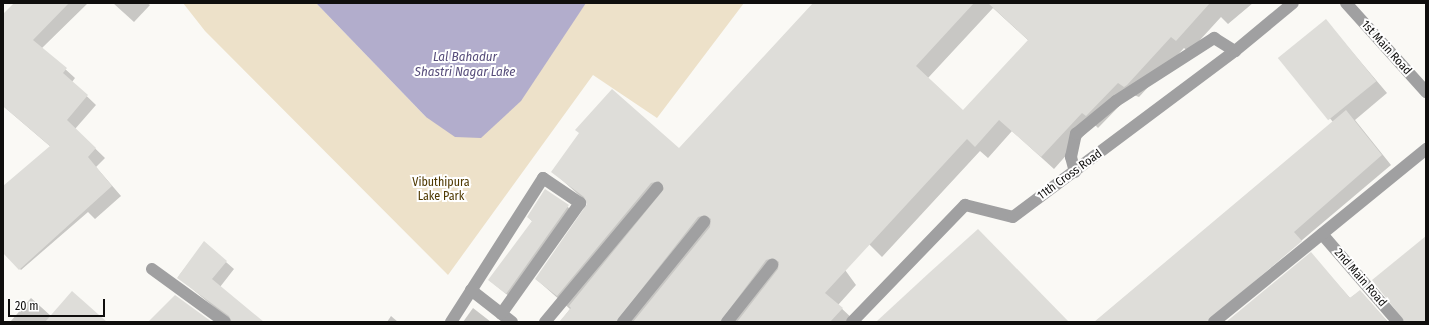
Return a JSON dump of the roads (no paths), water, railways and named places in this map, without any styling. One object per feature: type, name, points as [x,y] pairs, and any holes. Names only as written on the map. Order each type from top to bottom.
[{"type":"street","name":"11th Cross Road","points":[[852,322],[965,205],[1013,217],[1235,51],[1293,3]]},
{"type":"street","name":"1st Main Road","points":[[1346,3],[1426,92]]},
{"type":"street","points":[[1075,172],[1071,157],[1076,134],[1116,101],[1214,38],[1235,51]]},
{"type":"street","points":[[1214,322],[1426,148]]},
{"type":"street","points":[[451,322],[543,178],[580,203],[502,314]]},
{"type":"street","points":[[545,322],[657,188]]},
{"type":"street","points":[[623,322],[704,222]]},
{"type":"street","name":"2nd Main Road","points":[[1322,234],[1398,322]]},
{"type":"street","points":[[727,322],[772,265]]},
{"type":"street","points":[[152,269],[225,322]]},
{"type":"street","points":[[471,290],[512,322]]},
{"type":"water","name":"Lal Bahadur Shastri Nagar Lake","points":[[316,3],[586,3],[521,101],[481,138],[455,137],[426,117]]},
{"type":"park label","name":"Vibuthipura Lake Park","points":[[441,190]]}]
